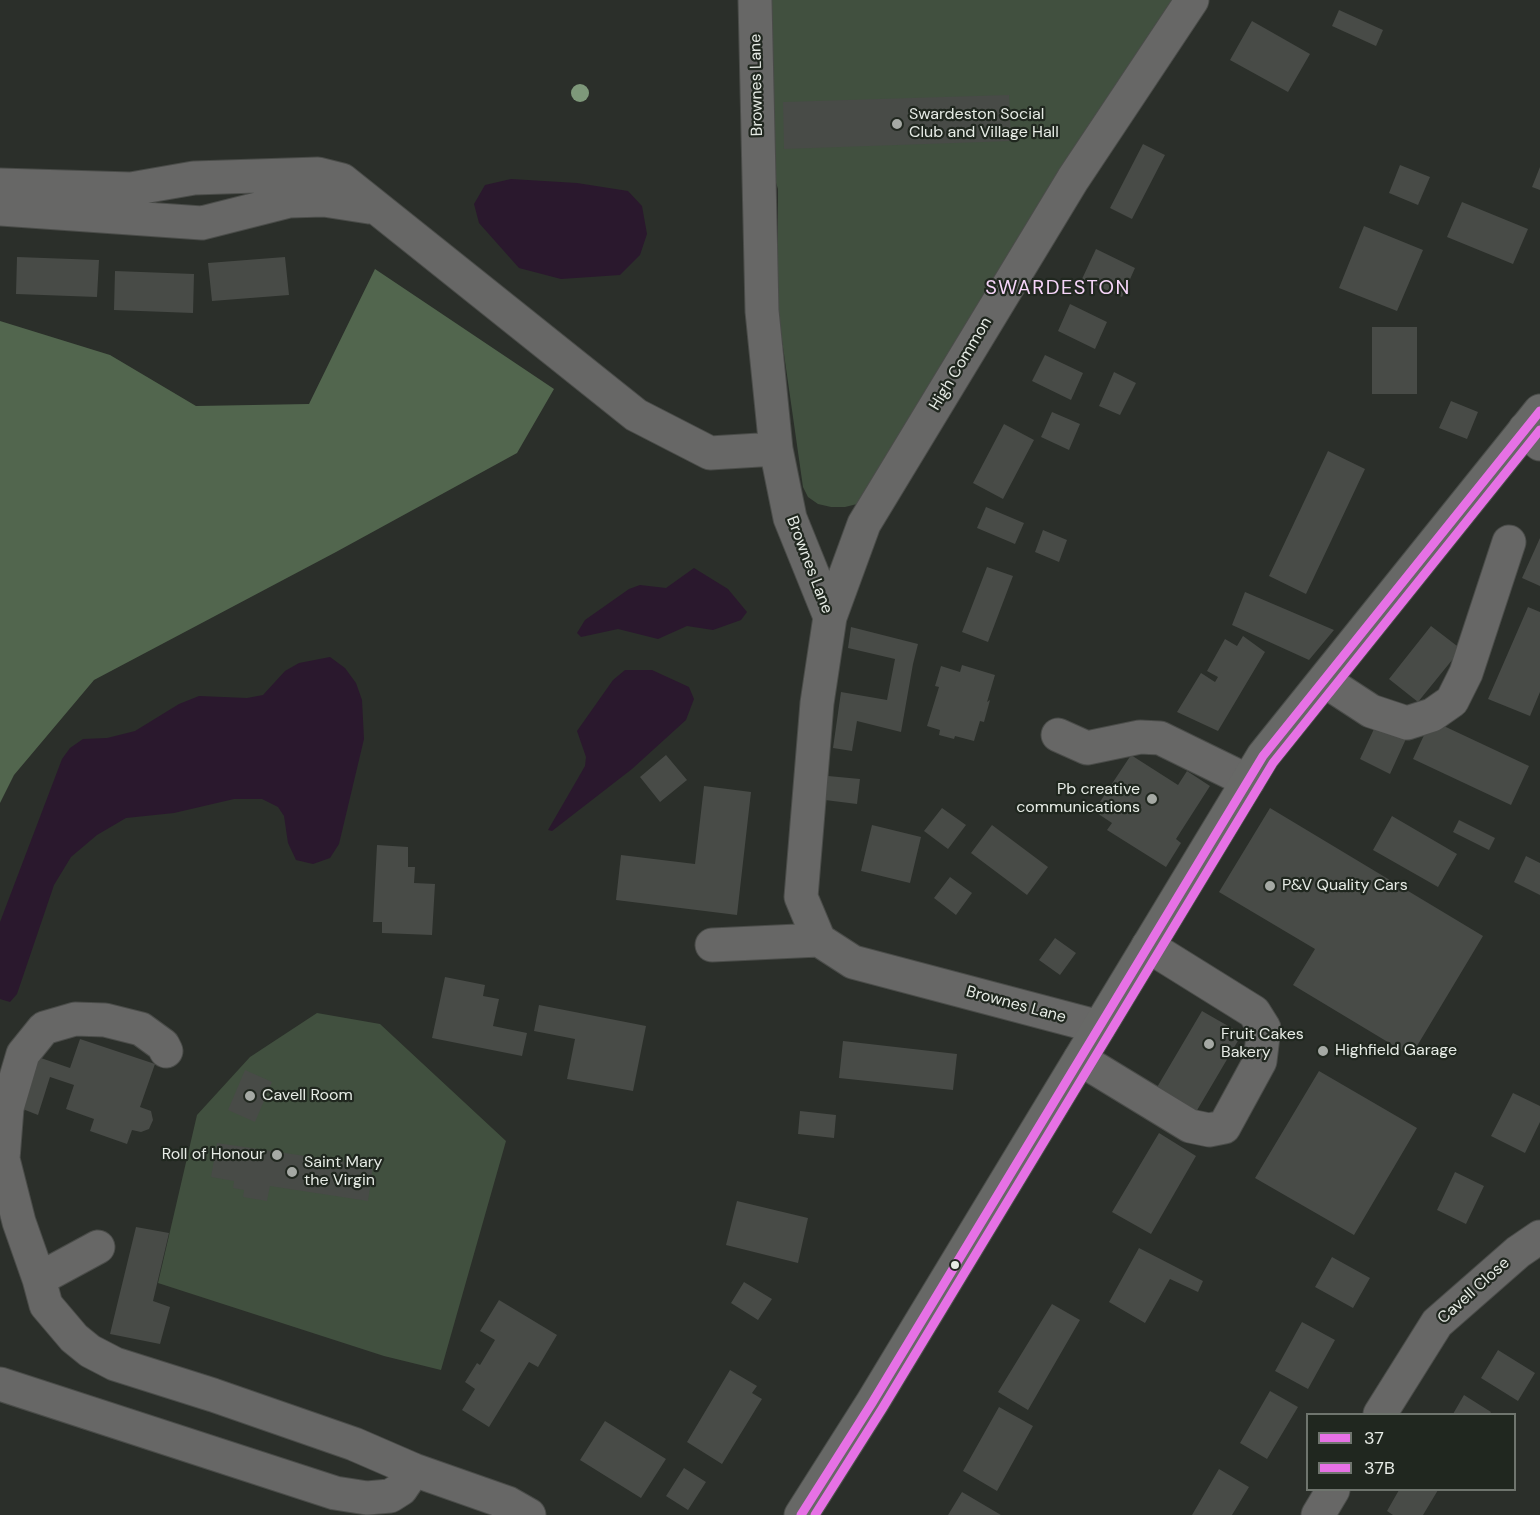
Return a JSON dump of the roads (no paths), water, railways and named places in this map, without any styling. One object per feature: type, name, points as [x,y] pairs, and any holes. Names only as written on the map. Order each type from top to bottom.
[{"type":"main road","points":[[801,1515],[872,1403],[1263,756],[1535,428]]},
{"type":"street","name":"Brownes Lane","points":[[755,0],[762,311],[776,449],[790,518],[830,617],[817,703],[801,897],[819,940],[853,962],[1099,1027]]},
{"type":"street","name":"High Common","points":[[830,617],[864,524],[1073,179],[1192,0]]},
{"type":"street","points":[[0,185],[130,189],[194,178],[318,174],[342,180],[636,415],[710,453],[776,449]]},
{"type":"street","points":[[0,209],[202,223],[290,201],[324,200],[377,208]]},
{"type":"street","points":[[1325,681],[1371,711],[1407,723],[1432,715],[1452,701],[1466,673],[1509,542]]},
{"type":"street","points":[[1058,735],[1087,748],[1140,737],[1160,738],[1248,781]]},
{"type":"street","points":[[712,945],[819,940]]},
{"type":"street","points":[[1080,1059],[1190,1125],[1209,1130],[1224,1127],[1260,1061],[1264,1028],[1254,1012],[1148,946]]},
{"type":"street","points":[[166,1051],[163,1045],[141,1029],[105,1020],[75,1019],[44,1028],[23,1054],[7,1108],[2,1155],[46,1305],[74,1338],[90,1351],[115,1364],[354,1444],[414,1470],[508,1503],[530,1515]]},
{"type":"street","name":"Cavell Close","points":[[1381,1413],[1437,1323],[1518,1252],[1540,1238]]},
{"type":"street","points":[[39,1279],[98,1247]]},
{"type":"street","points":[[0,1384],[335,1493],[367,1498],[390,1496],[400,1489],[414,1470]]},
{"type":"street","points":[[1318,1515],[1332,1491]]},
{"type":"place","name":"Swardeston Social Club and Village Hall","points":[[897,124]]},
{"type":"place","name":"Pb creative communications","points":[[1152,799]]},
{"type":"place","name":"P&V Quality Cars","points":[[1270,886]]},
{"type":"place","name":"Fruit Cakes Bakery","points":[[1209,1044]]},
{"type":"place","name":"Highfield Garage","points":[[1323,1051]]},
{"type":"place","name":"Cavell Room","points":[[250,1096]]},
{"type":"place","name":"Roll of Honour","points":[[277,1155]]},
{"type":"place","name":"Saint Mary the Virgin","points":[[292,1172]]},
{"type":"district","name":"SWARDESTON","points":[[1058,289]]}]
